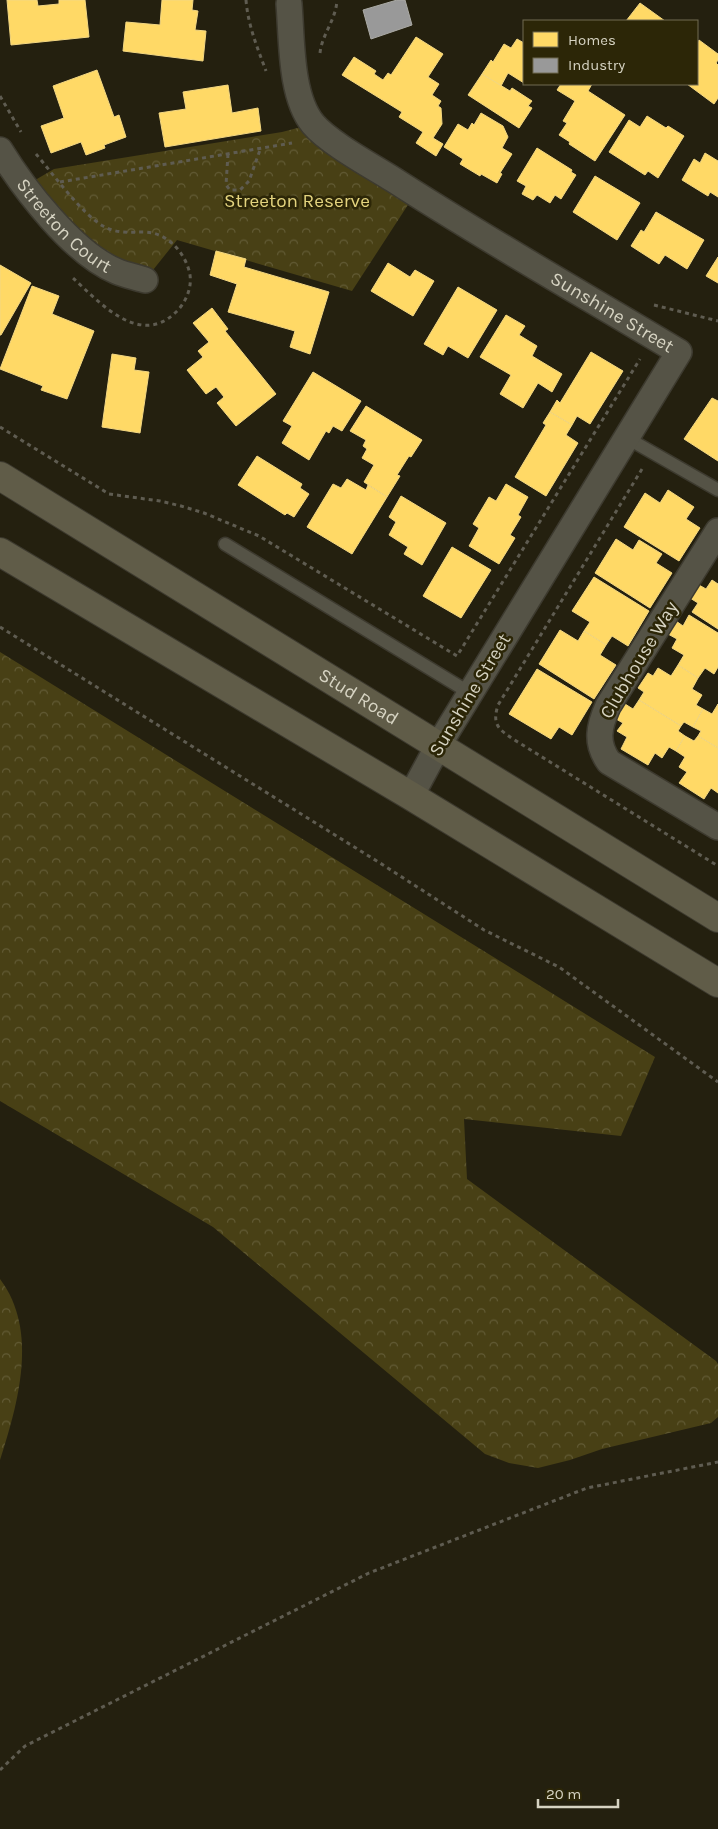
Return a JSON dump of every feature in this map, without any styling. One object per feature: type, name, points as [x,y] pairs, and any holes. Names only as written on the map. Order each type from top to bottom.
[{"type":"highway","name":"Stud Road","points":[[0,476],[718,918]]},
{"type":"highway","points":[[0,552],[411,796],[718,983]]},
{"type":"street","name":"Sunshine Street","points":[[289,4],[296,81],[304,108],[313,124],[330,139],[415,194],[679,352],[438,746],[411,796]]},
{"type":"street","name":"Streeton Court","points":[[0,150],[29,192],[56,224],[87,253],[115,271],[145,280]]},
{"type":"street","name":"Clubhouse Way","points":[[718,531],[608,706],[602,720],[599,738],[603,754],[609,762],[718,827]]},
{"type":"lane","points":[[627,438],[718,490]]},
{"type":"lane","points":[[225,544],[470,693]]},
{"type":"path","points":[[246,0],[251,32],[268,78]]},
{"type":"path","points":[[320,58],[321,44],[336,11],[337,0]]},
{"type":"path","points":[[0,96],[23,135]]},
{"type":"path","points":[[289,136],[292,143],[299,148]]},
{"type":"path","points":[[32,148],[60,182],[260,150],[292,143]]},
{"type":"path","points":[[228,154],[226,185],[230,190],[240,190],[249,181],[260,150]]},
{"type":"path","points":[[646,300],[654,305],[718,321]]},
{"type":"path","points":[[457,656],[640,359],[632,354]]},
{"type":"path","points":[[652,453],[498,705],[495,715],[496,723],[500,730],[718,866]]},
{"type":"path","points":[[0,627],[484,930],[560,967],[718,1082]]},
{"type":"path","points":[[0,1770],[25,1746],[369,1573],[587,1488],[718,1462]]},
{"type":"green space","name":"Streeton Reserve","points":[[313,124],[415,194],[352,291],[177,240],[145,280],[115,271],[25,186],[54,169],[282,132]]},
{"type":"green space","points":[[0,652],[655,1057],[621,1136],[464,1119],[467,1179],[716,1361],[718,1364],[718,1417],[711,1423],[602,1449],[538,1468],[509,1463],[485,1454],[213,1227],[0,1101]]},
{"type":"green space","points":[[0,1279],[12,1299],[19,1321],[22,1344],[18,1391],[0,1460]]},
{"type":"building: Homes","points":[[7,0],[37,0],[38,6],[59,4],[59,0],[85,0],[89,37],[11,45]]},
{"type":"building: Homes","points":[[162,0],[193,0],[192,10],[198,11],[195,30],[206,31],[203,61],[123,51],[126,22],[160,25]]},
{"type":"building: Homes","points":[[640,3],[664,20],[627,20]]},
{"type":"building: Homes","points":[[416,37],[443,54],[428,77],[439,84],[432,95],[441,101],[438,106],[441,108],[442,124],[433,138],[443,144],[436,156],[416,143],[423,132],[399,117],[402,112],[342,75],[354,57],[376,71],[374,74],[383,80],[388,73],[391,75]]},
{"type":"building: Homes","points":[[517,39],[523,42],[523,82],[508,73],[501,86],[482,74],[491,60],[493,62],[504,44],[511,48]]},
{"type":"building: Homes","points":[[699,40],[718,54],[716,63],[718,65],[718,98],[714,104],[688,85],[698,85]]},
{"type":"building: Homes","points":[[97,70],[114,117],[119,115],[126,137],[104,145],[105,148],[86,155],[81,142],[51,153],[41,126],[64,118],[53,86]]},
{"type":"building: Homes","points":[[482,74],[510,91],[512,88],[532,101],[528,106],[532,108],[519,128],[468,95]]},
{"type":"building: Homes","points":[[228,85],[232,113],[258,108],[261,131],[165,147],[159,113],[186,109],[183,92]]},
{"type":"building: Homes","points":[[560,85],[591,85],[588,91],[625,115],[595,161],[559,135],[567,123],[563,121],[575,101],[557,90]]},
{"type":"building: Homes","points":[[481,113],[503,126],[508,137],[502,148],[512,154],[500,173],[502,174],[497,183],[481,174],[480,176],[460,164],[463,159],[444,147],[458,124],[468,130],[472,123],[474,125]]},
{"type":"building: Homes","points":[[647,116],[666,128],[668,126],[684,136],[658,178],[648,171],[645,175],[609,152],[629,120],[640,127]]},
{"type":"building: Homes","points":[[537,148],[572,170],[571,172],[576,175],[561,199],[555,195],[550,203],[537,195],[533,200],[522,194],[526,186],[517,181]]},
{"type":"building: Homes","points":[[705,153],[718,161],[718,197],[710,192],[708,196],[682,180],[694,159],[700,163]]},
{"type":"building: Homes","points":[[595,176],[640,203],[617,240],[573,212]]},
{"type":"building: Homes","points":[[656,212],[704,240],[687,269],[665,255],[659,264],[631,246],[641,230],[644,232]]},
{"type":"building: Homes","points":[[216,251],[246,259],[244,267],[329,292],[310,354],[290,347],[295,331],[228,312],[237,284],[210,275]]},
{"type":"building: Homes","points":[[718,257],[718,283],[706,276]]},
{"type":"building: Homes","points":[[388,263],[410,277],[415,270],[434,281],[413,316],[371,291]]},
{"type":"building: Homes","points":[[0,265],[31,283],[1,335],[0,335]]},
{"type":"building: Homes","points":[[32,286],[59,296],[52,314],[94,331],[67,399],[41,390],[43,386],[0,369]]},
{"type":"building: Homes","points":[[458,287],[497,310],[468,358],[448,346],[443,355],[424,344]]},
{"type":"building: Homes","points":[[212,308],[228,329],[225,331],[276,394],[236,426],[217,403],[224,397],[216,387],[206,394],[187,370],[203,357],[198,351],[209,342],[193,323]]},
{"type":"building: Homes","points":[[506,315],[525,326],[519,335],[537,346],[532,356],[562,374],[552,392],[538,383],[523,408],[500,394],[511,375],[480,357]]},
{"type":"building: Homes","points":[[591,352],[623,371],[590,424],[577,416],[572,425],[550,412],[557,400],[560,403]]},
{"type":"building: Homes","points":[[112,354],[136,358],[134,370],[149,372],[140,433],[102,427]]},
{"type":"building: Homes","points":[[313,372],[361,401],[342,431],[333,426],[329,433],[326,431],[309,460],[282,443],[292,426],[283,421]]},
{"type":"building: Homes","points":[[712,398],[718,401],[718,461],[684,439]]},
{"type":"building: Homes","points":[[366,406],[422,440],[397,475],[400,476],[387,497],[364,482],[374,465],[362,458],[367,449],[363,446],[366,440],[350,431]]},
{"type":"building: Homes","points":[[550,412],[572,425],[566,435],[578,443],[546,496],[515,477],[546,425],[543,423]]},
{"type":"building: Homes","points":[[257,456],[302,484],[300,488],[309,494],[294,517],[287,513],[285,515],[238,485]]},
{"type":"building: Homes","points":[[347,479],[366,490],[368,485],[387,497],[352,554],[307,527],[333,484],[341,488]]},
{"type":"building: Homes","points":[[506,484],[528,497],[518,515],[521,517],[510,535],[515,538],[499,564],[469,546],[479,528],[473,524],[489,497],[496,501]]},
{"type":"building: Homes","points":[[668,490],[694,507],[686,519],[700,528],[679,561],[624,527],[645,493],[660,503]]},
{"type":"building: Homes","points":[[401,496],[446,523],[422,565],[404,554],[408,547],[389,535],[396,522],[389,517]]},
{"type":"building: Homes","points":[[616,539],[633,550],[639,540],[662,554],[656,563],[672,573],[650,608],[595,573]]},
{"type":"building: Homes","points":[[452,547],[491,570],[461,618],[423,596]]},
{"type":"building: Homes","points":[[594,577],[649,611],[628,646],[612,636],[606,645],[584,631],[590,622],[572,611]]},
{"type":"building: Homes","points":[[712,580],[718,584],[718,629],[692,612],[698,603],[690,598],[699,585],[706,589]]},
{"type":"building: Homes","points":[[689,615],[718,633],[718,667],[714,674],[705,668],[698,678],[678,665],[684,655],[672,648],[677,639],[668,634],[676,621],[683,626]]},
{"type":"building: Homes","points":[[560,630],[578,641],[584,631],[606,645],[600,655],[616,665],[594,699],[539,664]]},
{"type":"building: Homes","points":[[678,665],[698,678],[692,689],[702,695],[696,705],[703,709],[693,727],[684,722],[681,726],[639,700],[644,692],[638,688],[648,673],[653,676],[658,668],[671,676]]},
{"type":"building: Homes","points":[[537,669],[592,702],[572,735],[559,727],[551,739],[509,714]]},
{"type":"building: Homes","points":[[639,700],[681,726],[678,731],[685,736],[676,751],[669,747],[662,758],[655,753],[648,765],[621,749],[627,737],[617,731],[623,723],[616,719],[625,704],[633,709]]},
{"type":"building: Homes","points":[[718,704],[718,748],[698,736],[701,731],[693,727],[703,709],[712,714]]},
{"type":"building: Homes","points":[[685,736],[694,741],[698,736],[718,748],[718,793],[711,788],[704,799],[679,783],[687,772],[679,767],[685,757],[676,751]]},
{"type":"building: Industry","points":[[397,0],[405,0],[412,25],[371,39],[363,10]]}]
